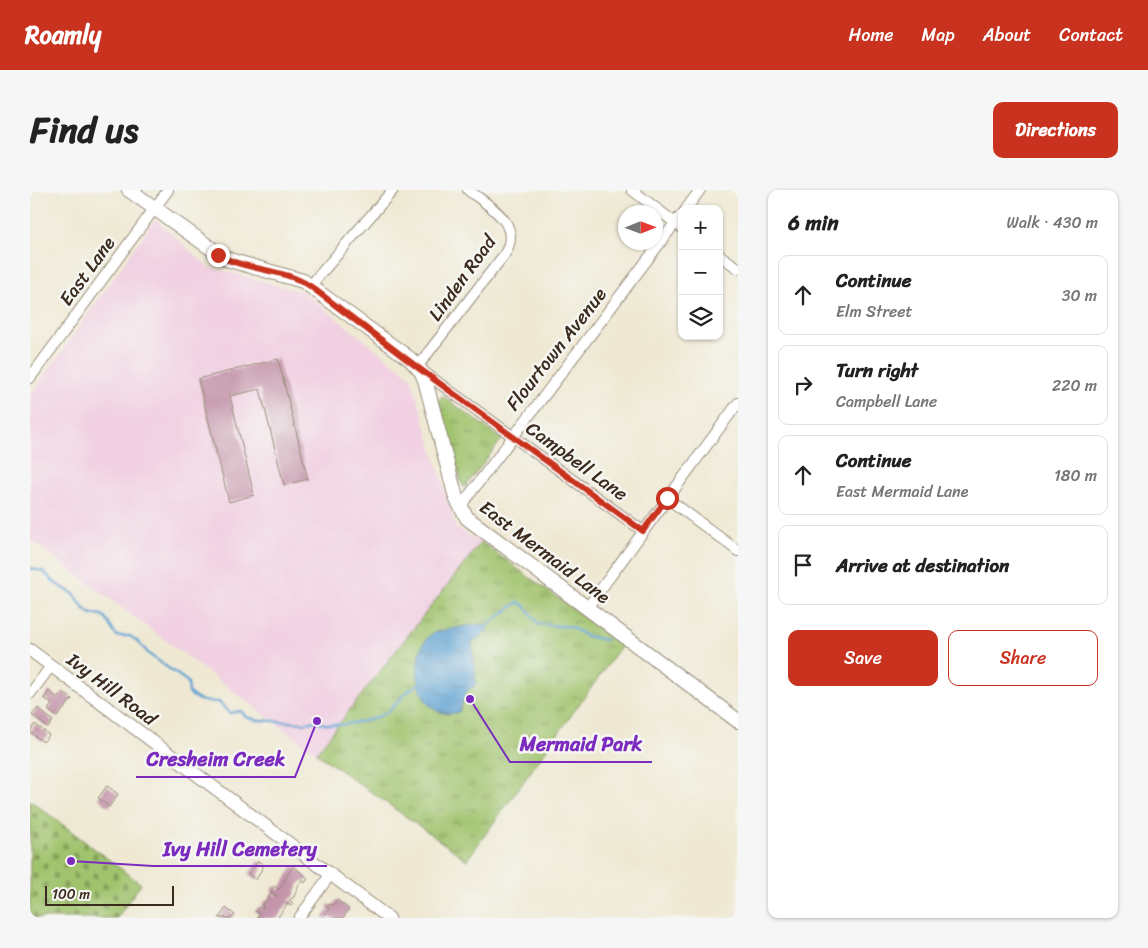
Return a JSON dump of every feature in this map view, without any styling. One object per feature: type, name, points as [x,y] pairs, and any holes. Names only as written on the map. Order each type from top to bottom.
[{"type":"main road","name":"East Mermaid Lane","points":[[129,190],[226,259],[242,266],[290,276],[310,286],[417,367],[427,388],[460,507],[474,524],[738,721]]},
{"type":"street","name":"East Lane","points":[[30,378],[168,190]]},
{"type":"street","points":[[310,286],[393,190]]},
{"type":"street","name":"Linden Road","points":[[417,367],[504,255],[510,244],[510,232],[505,220],[468,190]]},
{"type":"street","points":[[632,190],[678,225]]},
{"type":"street","points":[[689,205],[700,190]]},
{"type":"street","name":"Flourtown Avenue","points":[[460,507],[512,436],[678,225]]},
{"type":"street","points":[[723,258],[738,268]]},
{"type":"street","points":[[30,358],[39,365]]},
{"type":"street","name":"Campbell Lane","points":[[417,367],[643,531]]},
{"type":"street","points":[[588,608],[667,498],[738,404]]},
{"type":"street","points":[[667,498],[738,551]]},
{"type":"street","name":"Ivy Hill Road","points":[[30,650],[389,918]]},
{"type":"street","points":[[30,694],[51,666]]},
{"type":"street","points":[[299,918],[330,875]]},
{"type":"shaded area","points":[[155,219],[208,267],[303,292],[411,377],[456,528],[481,542],[316,753],[30,539],[30,397]]},
{"type":"green space","points":[[441,397],[444,397],[502,439],[465,487],[462,485],[439,400]]},
{"type":"green space","points":[[481,542],[622,645],[467,860],[316,753]]},
{"type":"green space","points":[[30,800],[141,884],[117,918],[30,918]]},
{"type":"water","points":[[477,624],[485,625],[488,631],[472,642],[476,684],[467,691],[459,712],[444,713],[432,708],[424,697],[419,683],[420,653],[426,640],[435,632]]},
{"type":"building","points":[[278,359],[308,479],[284,485],[260,389],[230,396],[254,495],[229,502],[198,379]]},
{"type":"building","points":[[49,691],[58,698],[63,692],[72,699],[57,717],[48,710],[52,704],[44,698]]},
{"type":"building","points":[[38,708],[53,721],[48,728],[32,715]]},
{"type":"building","points":[[35,724],[49,735],[43,742],[30,732]]},
{"type":"building","points":[[107,786],[118,794],[109,807],[98,798]]},
{"type":"building","points":[[258,861],[264,865],[256,880],[248,874]]},
{"type":"building","points":[[293,866],[308,878],[305,883],[303,881],[299,884],[294,897],[289,900],[293,903],[291,906],[288,903],[278,917],[280,918],[257,918],[259,914],[255,911],[259,907],[263,909],[262,904],[269,898],[271,893],[278,897],[271,891],[274,886],[279,890]]},
{"type":"building","points":[[337,900],[349,909],[343,918],[322,918],[329,909],[327,907],[329,904],[332,906]]},
{"type":"building","points":[[226,908],[235,915],[232,918],[219,918]]},
{"type":"waterway","points":[[30,568],[44,572],[56,584],[74,594],[85,610],[92,614],[102,615],[117,636],[130,636],[136,640],[150,655],[188,682],[189,693],[192,696],[203,701],[219,702],[230,713],[241,711],[246,717],[257,720],[305,723],[317,721],[332,724],[352,723],[380,716],[387,712],[412,688],[422,683]]},
{"type":"waterway","points":[[484,628],[518,602],[525,606],[538,624],[571,627],[586,636],[606,640]]},
{"type":"place","name":"Mermaid Park","points":[[470,699]]},
{"type":"place","name":"Cresheim Creek","points":[[317,721]]},
{"type":"place","name":"Ivy Hill Cemetery","points":[[71,861]]},
{"type":"route","points":[[218,255],[242,266],[297,278],[310,286],[410,359],[417,367],[643,531],[667,498]]}]
